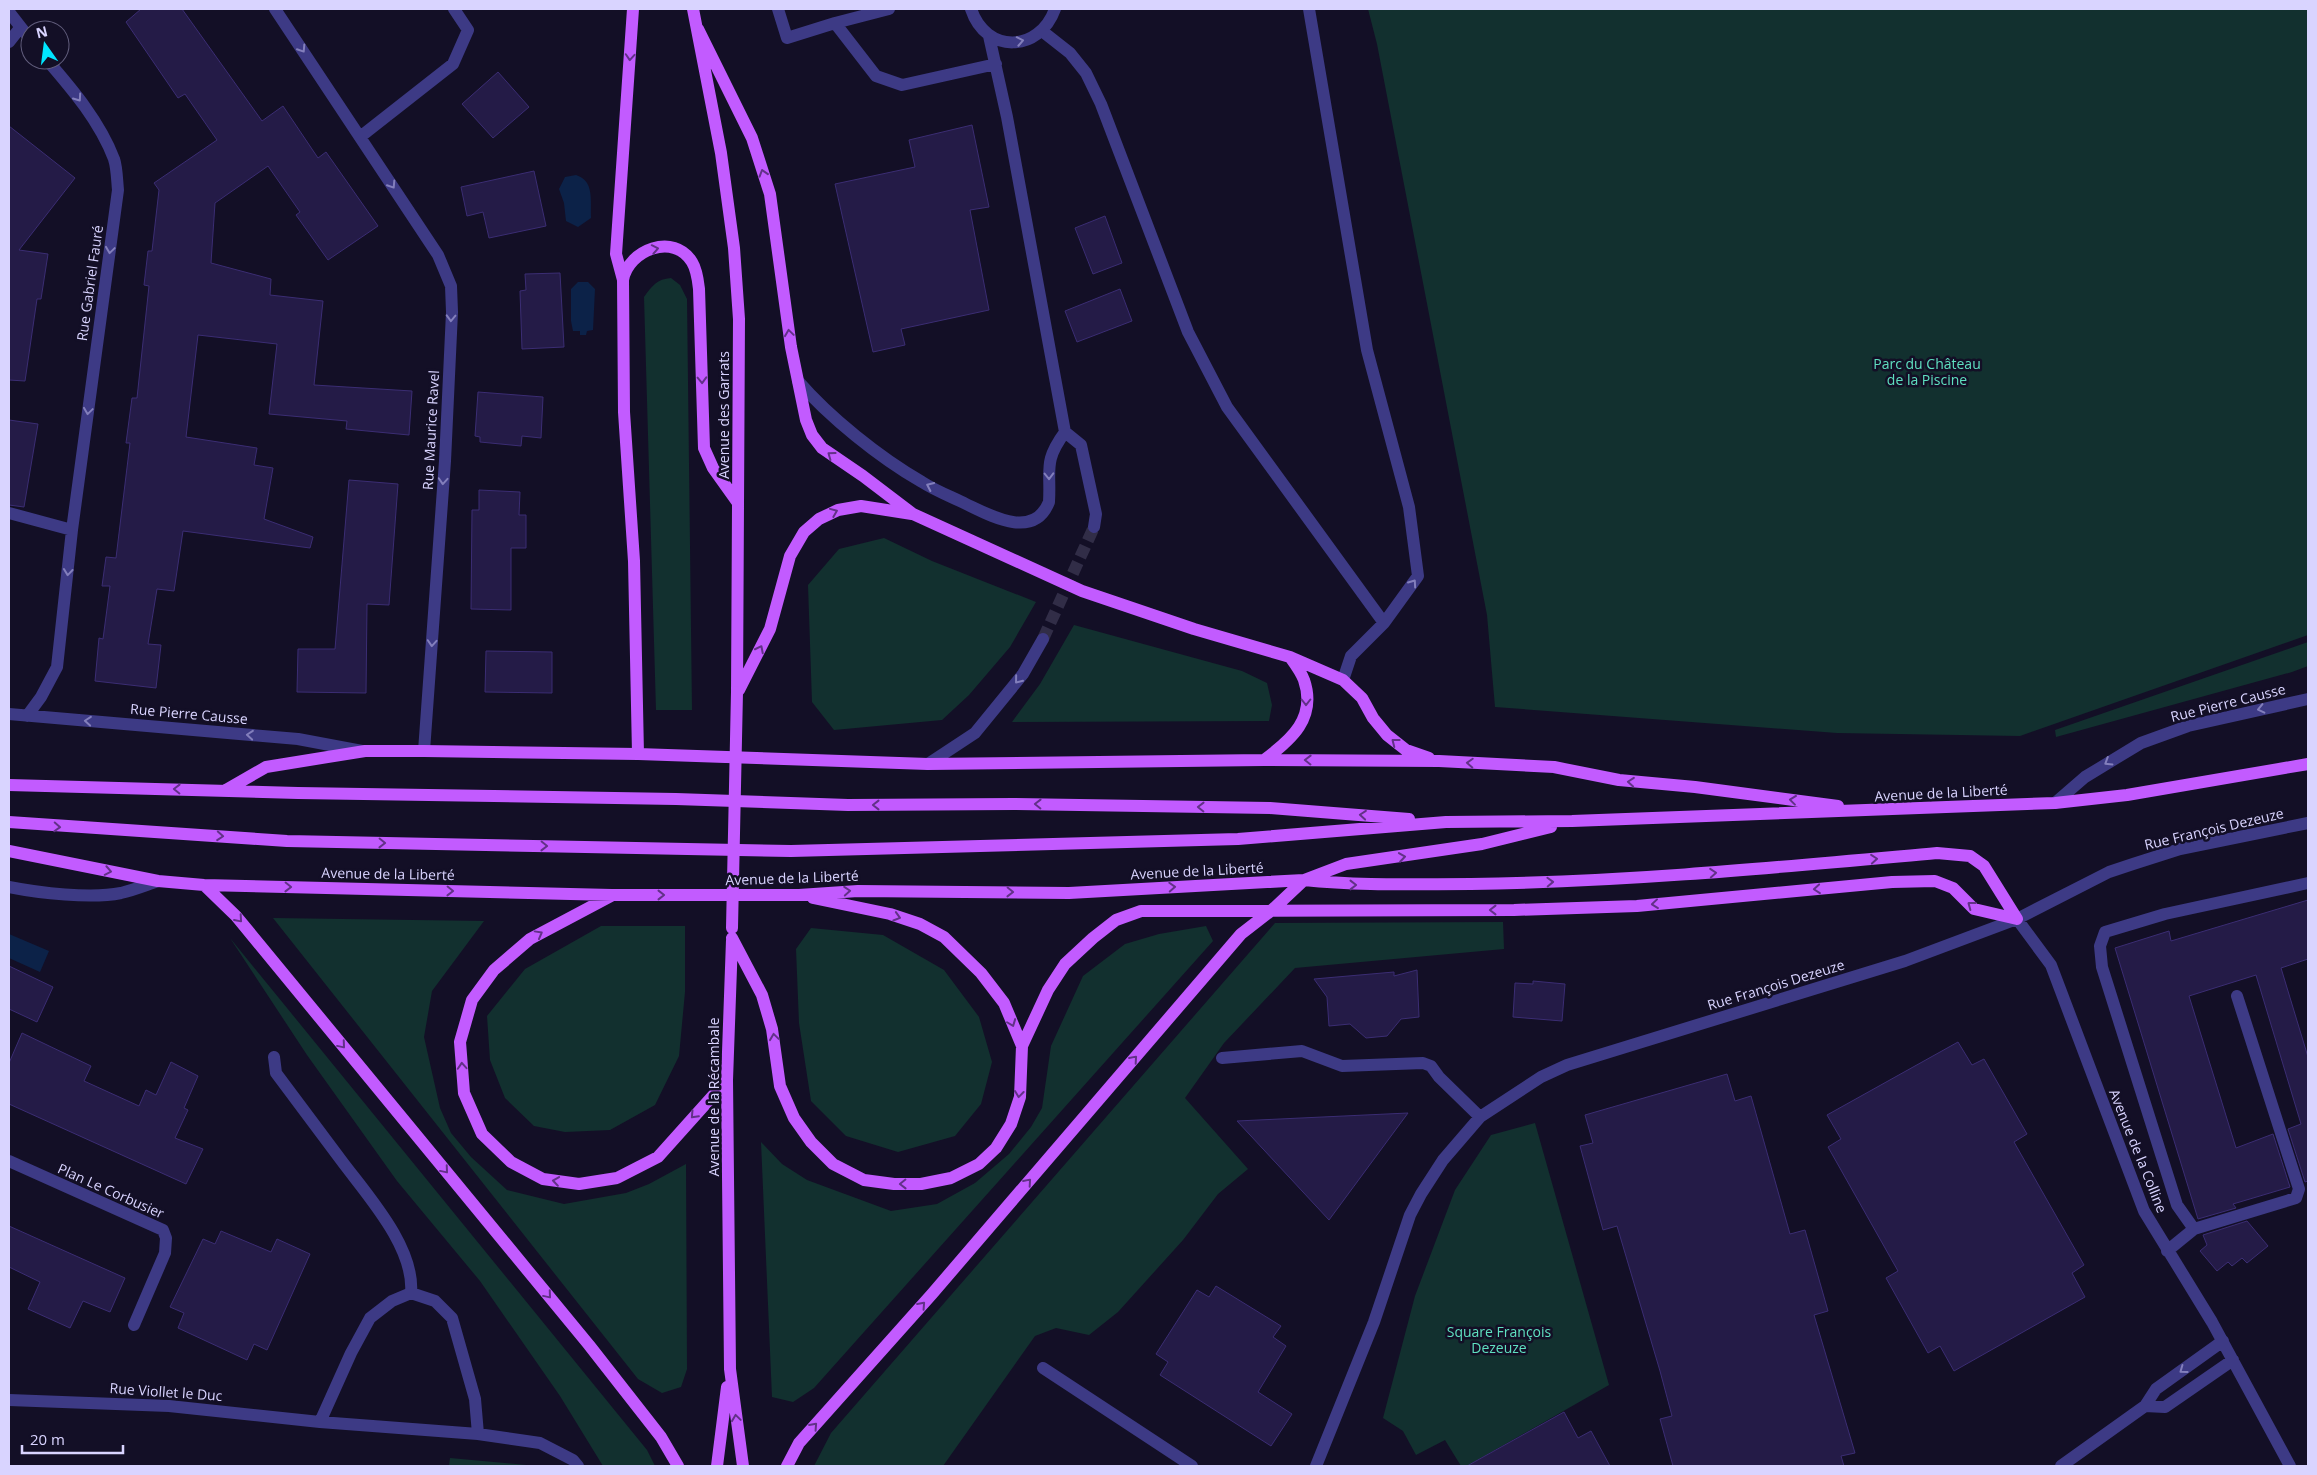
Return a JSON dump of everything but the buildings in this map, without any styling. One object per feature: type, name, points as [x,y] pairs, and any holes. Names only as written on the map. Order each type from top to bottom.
[{"type":"main road","points":[[624,280],[616,254],[633,9]]},
{"type":"main road","name":"Avenue des Garrats","points":[[693,9],[722,153],[734,248],[739,318],[738,692],[734,825]]},
{"type":"main road","points":[[698,29],[752,138],[770,194],[790,347],[806,420],[816,442],[913,514],[1082,591],[1194,629],[1290,657],[1343,680],[1362,698],[1373,718],[1387,735],[1406,750],[1439,761]]},
{"type":"main road","points":[[638,754],[634,561],[624,412],[624,280],[625,272],[630,264],[637,256],[648,249],[673,248],[692,260],[696,271],[699,289],[704,448],[712,468],[738,503]]},
{"type":"main road","points":[[738,692],[770,628],[790,556],[804,532],[819,519],[838,510],[853,507],[861,506],[913,514]]},
{"type":"main road","points":[[1264,760],[1288,742],[1301,725],[1308,703],[1304,680],[1290,657]]},
{"type":"main road","points":[[226,790],[266,767],[365,751],[638,754],[928,764],[1264,760],[1439,761],[1554,767],[1619,780],[1695,787],[1876,811]]},
{"type":"main road","name":"Avenue de la Liberté","points":[[9,822],[288,841],[791,851],[1238,839],[1446,822],[1572,821],[2055,803],[2135,794],[2308,764]]},
{"type":"main road","name":"Avenue de la Liberté","points":[[9,785],[848,805],[1014,804],[1270,808],[1446,822]]},
{"type":"main road","name":"Avenue de la Liberté","points":[[9,851],[158,880],[204,885],[612,895],[799,895],[858,891],[1070,892],[1304,880],[1346,864],[1482,844],[1572,821]]},
{"type":"main road","name":"Avenue de la Récambale","points":[[734,825],[727,1080],[730,1369],[743,1466]]},
{"type":"main road","points":[[787,1466],[799,1443],[932,1294],[1240,934],[1272,910],[1304,880],[1346,885],[1636,879],[1936,853],[1970,856],[1984,866],[2017,919]]},
{"type":"main road","points":[[732,933],[762,996],[770,1020],[780,1086],[794,1118],[811,1142],[833,1164],[864,1180],[894,1184],[921,1184],[951,1178],[979,1164],[996,1148],[1011,1124],[1020,1098],[1022,1046],[1048,990],[1065,964],[1093,938],[1116,920],[1141,911],[1514,910],[1637,906],[1892,882],[1935,882],[1953,888],[1974,908],[2017,919]]},
{"type":"main road","points":[[204,885],[236,916],[589,1344],[661,1437],[678,1466]]},
{"type":"main road","points":[[612,895],[530,939],[494,970],[472,1000],[460,1042],[464,1093],[482,1134],[511,1162],[543,1179],[579,1184],[617,1178],[658,1157],[727,1080]]},
{"type":"main road","points":[[799,895],[890,914],[920,924],[944,937],[981,973],[1004,1003],[1022,1046]]},
{"type":"main road","name":"Avenue de la Récambale","points":[[717,1466],[730,1369]]},
{"type":"street","name":"Rue Maurice Ravel","points":[[275,9],[438,255],[452,286],[445,461],[424,751]]},
{"type":"street","points":[[360,137],[453,64],[468,30],[454,9]]},
{"type":"street","points":[[778,9],[787,38],[889,9]]},
{"type":"street","points":[[970,9],[974,20],[989,36],[1002,42],[1017,43],[1030,39],[1042,31],[1051,20],[1055,9]]},
{"type":"street","points":[[1309,9],[1367,350],[1409,507],[1418,576],[1384,623],[1351,656],[1343,680]]},
{"type":"street","points":[[9,12],[20,28],[9,42]]},
{"type":"street","points":[[835,23],[876,76],[902,85],[996,64]]},
{"type":"street","points":[[1042,31],[1070,53],[1086,73],[1101,104],[1188,332],[1227,408],[1384,623]]},
{"type":"street","points":[[989,36],[996,64],[1065,432],[1081,445],[1094,506],[1094,527]]},
{"type":"street","name":"Rue Gabriel Fauré","points":[[27,716],[42,697],[57,667],[72,530],[118,190],[115,161],[101,131],[71,88],[56,70]]},
{"type":"street","points":[[798,381],[837,420],[922,482],[993,516],[1018,523],[1034,520],[1047,508],[1049,502],[1050,456],[1053,448],[1065,432]]},
{"type":"street","points":[[9,513],[72,530]]},
{"type":"street","points":[[928,764],[975,733],[1023,674],[1042,638]]},
{"type":"street","name":"Rue Pierre Causse","points":[[2055,803],[2084,777],[2141,743],[2188,726],[2308,699]]},
{"type":"street","name":"Rue Pierre Causse","points":[[9,714],[298,738],[365,751]]},
{"type":"street","name":"Rue François Dezeuze","points":[[1316,1466],[1374,1322],[1410,1215],[1421,1194],[1443,1160],[1480,1117],[1541,1077],[1567,1065],[1882,969],[2017,919],[2110,872],[2133,864],[2180,849],[2308,824]]},
{"type":"street","points":[[9,887],[31,891],[102,895],[121,893],[158,880]]},
{"type":"street","points":[[2194,1229],[2177,1205],[2102,967],[2100,946],[2105,932],[2164,914],[2308,883]]},
{"type":"street","name":"Avenue de la Colline","points":[[2017,919],[2051,965],[2144,1211],[2223,1341],[2290,1466]]},
{"type":"street","points":[[2167,1251],[2194,1229],[2296,1198],[2299,1189],[2237,996]]},
{"type":"street","points":[[1222,1058],[1302,1051],[1342,1066],[1423,1063],[1431,1066],[1439,1078],[1480,1117]]},
{"type":"street","points":[[274,1057],[276,1073],[391,1228],[407,1262],[412,1282],[411,1293]]},
{"type":"street","name":"Plan Le Corbusier","points":[[9,1161],[163,1230],[166,1238],[166,1254],[134,1325]]},
{"type":"street","points":[[320,1422],[351,1353],[370,1318],[392,1301],[411,1293],[435,1302],[452,1318],[475,1399],[478,1434]]},
{"type":"street","points":[[2061,1466],[2146,1406],[2156,1389],[2223,1341]]},
{"type":"street","points":[[2146,1406],[2165,1407],[2233,1360]]},
{"type":"street","points":[[1043,1368],[1192,1466]]},
{"type":"street","name":"Rue Viollet le Duc","points":[[9,1400],[169,1406],[320,1422],[478,1434],[540,1443],[573,1460],[578,1466]]},
{"type":"green space","name":"Parc du Château de la Piscine","points":[[1368,9],[2308,9],[2308,635],[2020,736],[1837,733],[1495,707],[1487,615],[1377,44]]},
{"type":"green space","points":[[671,278],[680,285],[687,299],[692,710],[656,710],[644,297],[655,284]]},
{"type":"green space","points":[[884,538],[932,561],[1036,602],[1010,647],[969,695],[942,720],[834,730],[812,702],[808,585],[839,549]]},
{"type":"green space","points":[[1074,625],[1242,671],[1267,683],[1272,705],[1269,721],[1012,722],[1040,684]]},
{"type":"green space","points":[[2308,642],[2308,666],[2056,737],[2055,730]]},
{"type":"green space","points":[[273,918],[484,921],[432,991],[424,1037],[440,1108],[451,1133],[471,1157],[507,1190],[564,1204],[626,1193],[649,1184],[686,1164],[687,1369],[681,1387],[662,1393],[638,1379]]},
{"type":"green space","points":[[1503,922],[1504,949],[1295,968],[1224,1043],[1185,1098],[1248,1169],[1218,1194],[1183,1240],[1118,1312],[1089,1335],[1056,1328],[1035,1336],[943,1466],[814,1466],[831,1433],[1275,923]]},
{"type":"green space","points":[[601,926],[685,926],[685,992],[679,1056],[655,1105],[610,1130],[565,1132],[534,1126],[505,1098],[490,1060],[487,1016],[525,969]]},
{"type":"green space","points":[[1206,926],[1213,941],[814,1388],[793,1402],[772,1397],[761,1142],[782,1164],[807,1180],[891,1211],[937,1204],[975,1183],[1009,1154],[1031,1127],[1042,1108],[1051,1046],[1083,976],[1125,944],[1159,934]]},
{"type":"green space","points":[[811,928],[883,935],[944,970],[979,1017],[992,1062],[981,1104],[955,1136],[898,1152],[846,1136],[811,1101],[799,1023],[796,949]]},
{"type":"green space","points":[[230,938],[647,1450],[655,1466],[603,1466],[560,1396],[480,1281],[397,1181],[307,1055]]},
{"type":"green space","name":"Square François Dezeuze","points":[[1535,1123],[1609,1385],[1467,1466],[1461,1466],[1445,1440],[1416,1455],[1403,1431],[1383,1418],[1415,1296],[1455,1190],[1491,1135]]},
{"type":"green space","points":[[450,1458],[537,1466],[449,1466]]},
{"type":"water","points":[[576,175],[586,182],[591,199],[591,218],[578,227],[566,221],[564,203],[559,189],[565,177]]},
{"type":"water","points":[[578,282],[588,282],[595,289],[593,330],[587,331],[586,335],[580,335],[580,331],[573,331],[571,321],[571,289]]},
{"type":"water","points":[[9,934],[49,951],[40,972],[9,958]]},
{"type":"tunnel","points":[[1043,639],[1094,527]]}]
